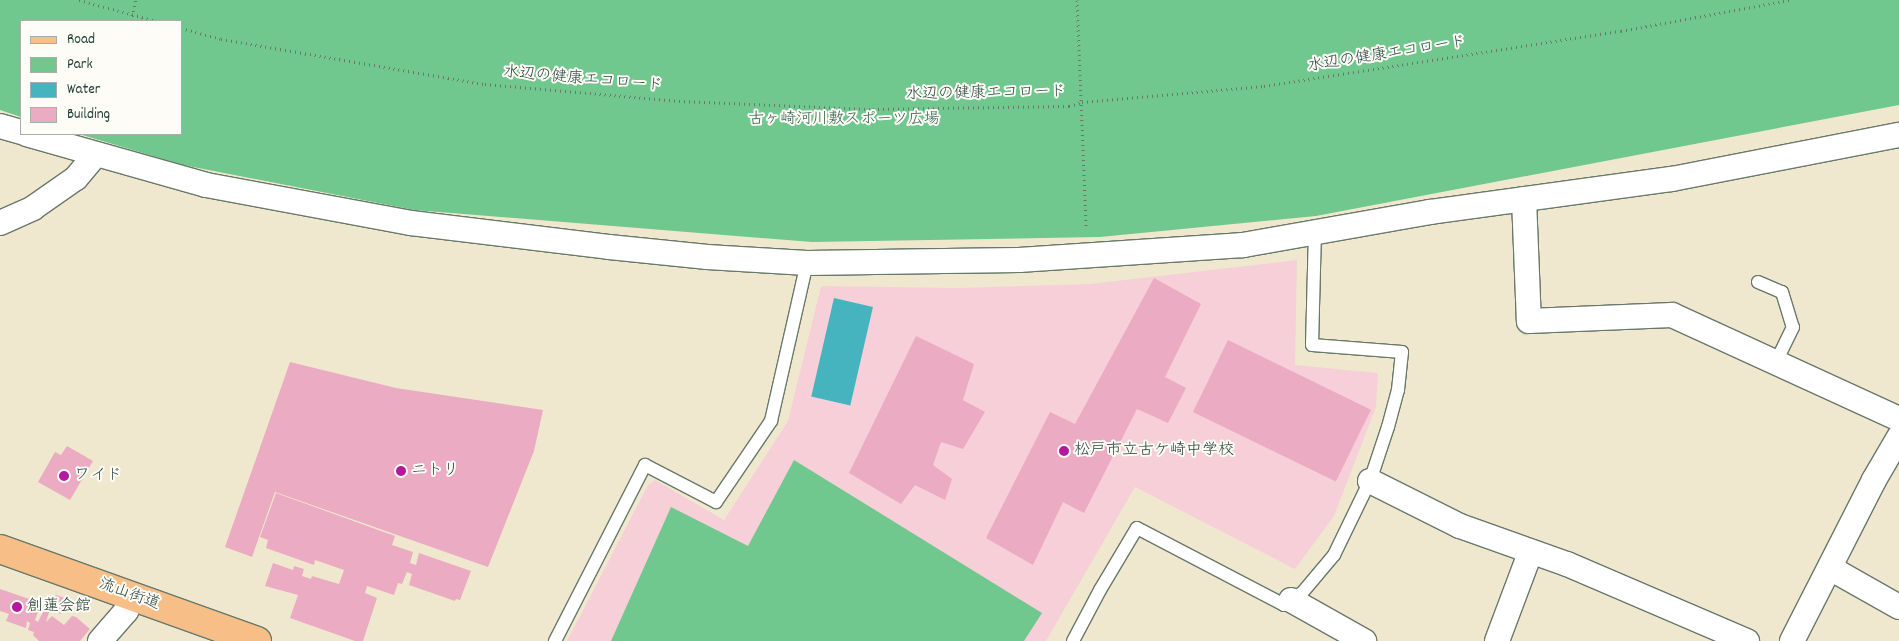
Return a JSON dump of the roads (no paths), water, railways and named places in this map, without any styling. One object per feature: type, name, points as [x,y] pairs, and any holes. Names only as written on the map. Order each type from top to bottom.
[{"type":"main road","name":"流山街道","points":[[0,549],[257,641]]},
{"type":"street","points":[[0,126],[20,132]]},
{"type":"street","points":[[29,135],[206,185],[411,223],[707,257],[807,263],[1019,260],[1243,245],[1430,212],[1672,179],[1899,135]]},
{"type":"street","points":[[0,223],[33,208],[76,178],[95,155]]},
{"type":"street","points":[[1524,199],[1529,321],[1672,314],[1899,420]]},
{"type":"street","points":[[1792,641],[1874,480],[1898,442]]},
{"type":"street","points":[[1370,481],[1460,526],[1567,564],[1747,641]]},
{"type":"street","points":[[1497,641],[1530,552]]},
{"type":"street","points":[[1830,568],[1899,607]]},
{"type":"street","points":[[100,641],[126,611],[131,596]]},
{"type":"street","points":[[1291,600],[1364,641]]},
{"type":"lane","points":[[1073,641],[1100,590],[1137,528],[1284,605],[1302,593],[1334,555],[1370,481],[1398,390],[1402,352],[1312,345],[1315,233]]},
{"type":"lane","points":[[555,641],[645,465],[716,502],[771,421],[807,263]]},
{"type":"lane","points":[[1758,282],[1782,292],[1793,328],[1776,362]]},
{"type":"water","points":[[834,298],[873,307],[850,405],[811,396]]},
{"type":"place","name":"松戸市立古ケ崎中学校","points":[[1064,451]]},
{"type":"place","name":"ニトリ","points":[[401,471]]},
{"type":"place","name":"ワイド","points":[[64,476]]},
{"type":"place","name":"創蓮会館","points":[[17,607]]},
{"type":"park label","name":"古ヶ崎河川敷スポーツ広場","points":[[844,120]]}]
